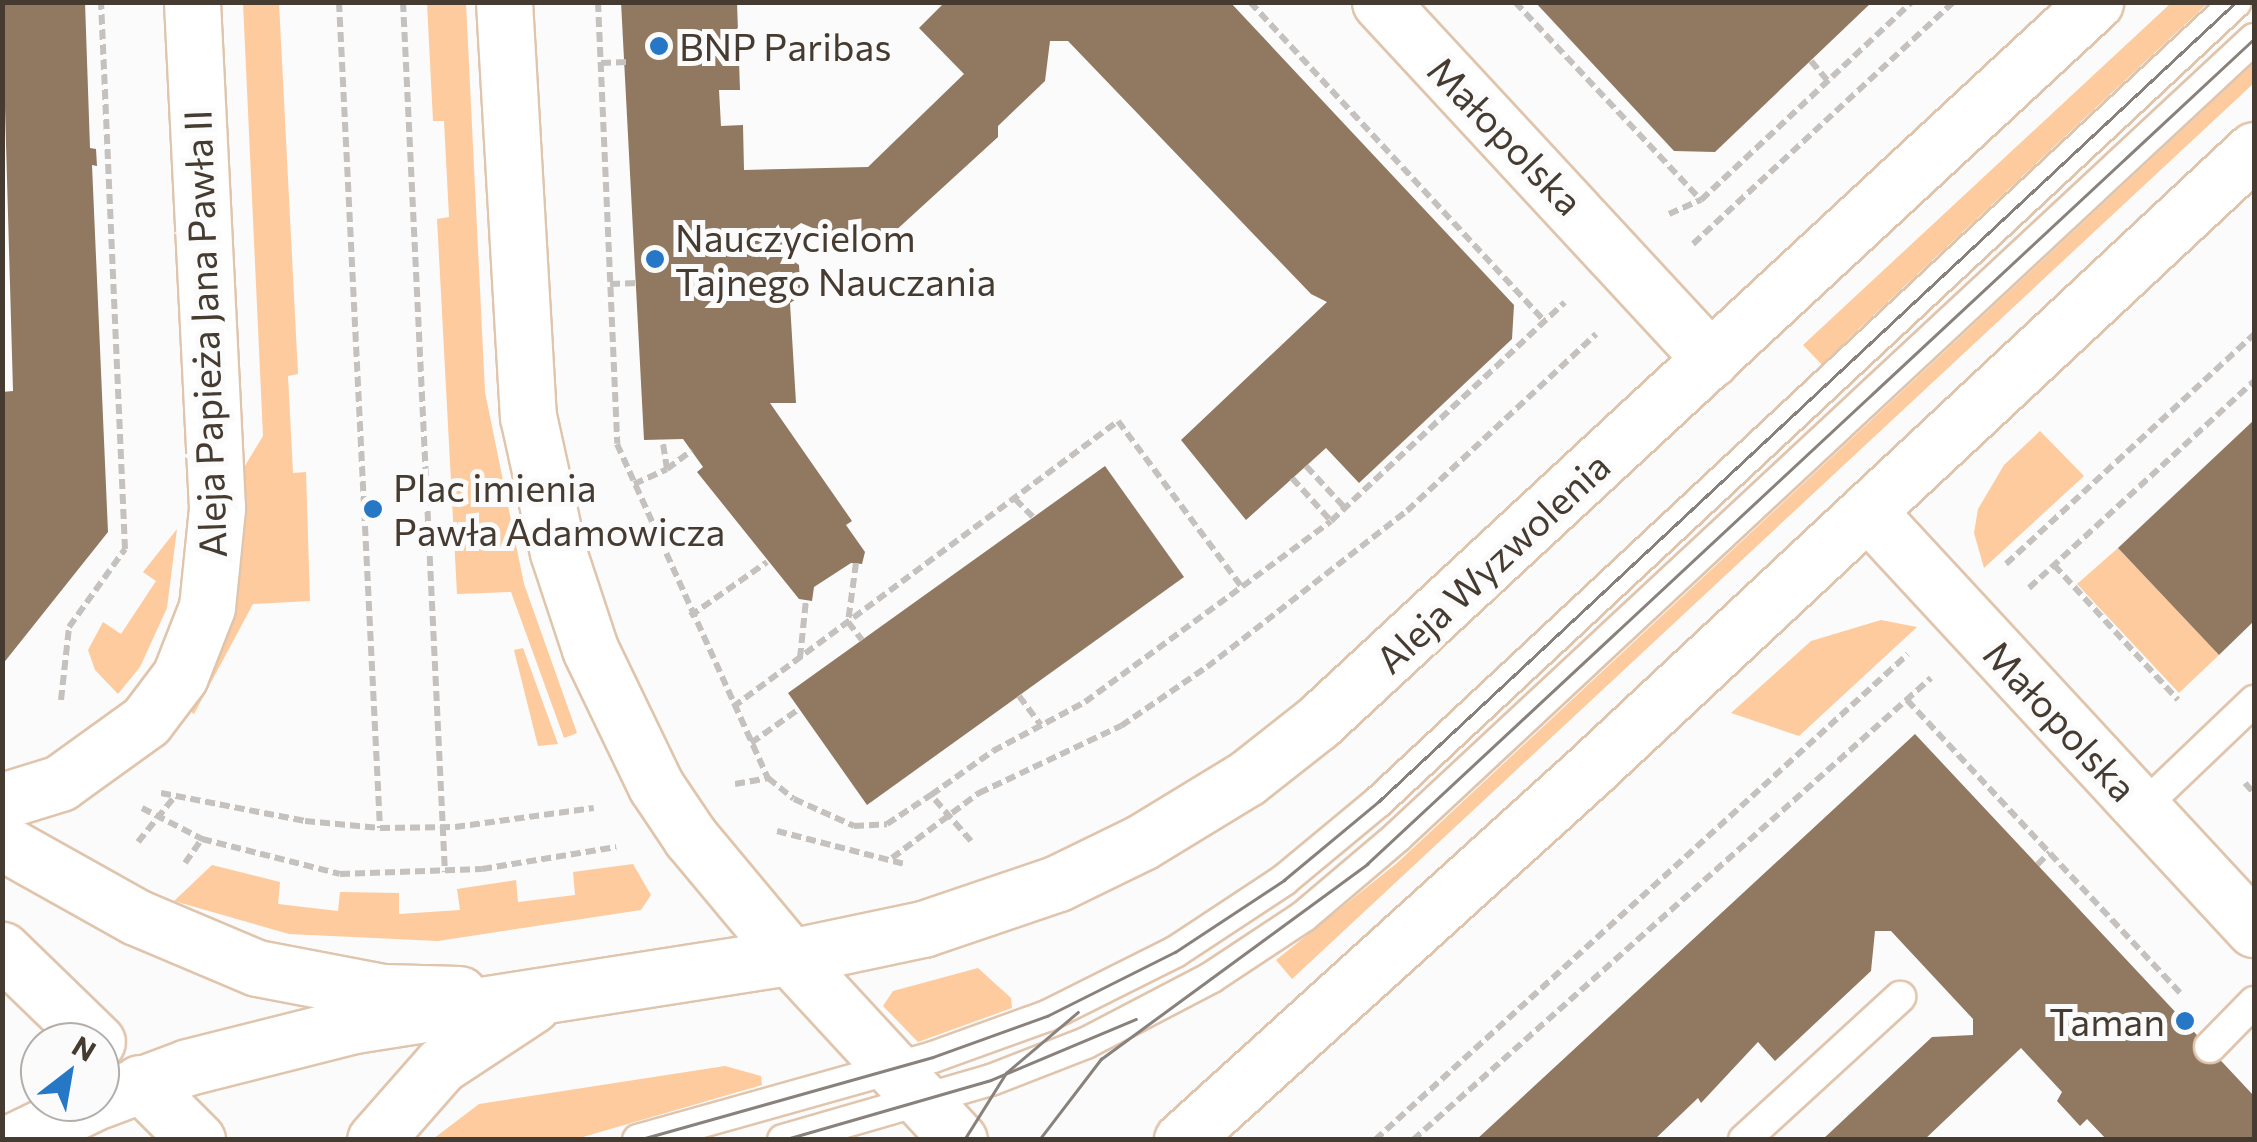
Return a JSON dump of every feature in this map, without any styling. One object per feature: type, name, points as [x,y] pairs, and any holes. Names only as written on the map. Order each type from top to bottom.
[{"type":"street","name":"Aleja Papieża Jana Pawła II","points":[[2,802],[102,772],[174,686],[200,631],[212,578],[216,508],[192,2]]},
{"type":"street","points":[[504,2],[520,352],[540,476],[572,601],[656,786],[790,958],[959,1140]]},
{"type":"street","name":"Małopolska","points":[[1380,2],[1711,359]]},
{"type":"street","name":"Aleja Wyzwolenia","points":[[572,989],[790,958],[959,920],[1021,898],[1211,801],[1318,723],[2095,2]]},
{"type":"street","points":[[1182,1140],[2254,150]]},
{"type":"street","name":"Małopolska","points":[[1867,511],[2254,929]]},
{"type":"street","points":[[2,842],[136,917],[257,968],[383,992],[572,989]]},
{"type":"street","points":[[2,950],[77,1022]]},
{"type":"street","points":[[120,1093],[354,1024],[572,989]]},
{"type":"street","points":[[376,1140],[404,1100],[462,1047],[572,989]]},
{"type":"street","points":[[120,1099],[197,1140]]},
{"type":"street","points":[[16,1140],[54,1122]]},
{"type":"lane","points":[[783,1140],[1103,990],[1200,937],[1300,868],[2236,2]]},
{"type":"lane","points":[[638,1140],[906,1085],[1029,1066],[1141,1016],[1229,967],[1321,902],[2254,39]]},
{"type":"lane","points":[[2142,808],[2254,702]]},
{"type":"lane","points":[[1744,1140],[1900,997]]},
{"type":"lane","points":[[2215,1042],[2254,1002]]},
{"type":"path","points":[[101,2],[125,549],[69,627],[59,716],[102,772],[158,818],[202,839],[301,867],[355,874],[445,872],[635,844]]},
{"type":"path","points":[[339,2],[380,828]]},
{"type":"path","points":[[404,2],[445,872]]},
{"type":"path","points":[[598,2],[617,444],[690,616],[751,743],[779,788],[854,826],[887,824],[1041,725],[1085,702],[1243,590],[1346,510],[1545,322],[1250,2]]},
{"type":"path","points":[[1515,2],[1700,200],[1912,2]]},
{"type":"path","points":[[1686,252],[1953,2]]},
{"type":"path","points":[[1811,60],[1828,81]]},
{"type":"path","points":[[601,63],[628,62]]},
{"type":"path","points":[[1322,102],[1332,92]]},
{"type":"path","points":[[610,284],[638,283]]},
{"type":"path","points":[[765,830],[892,858],[947,814],[1031,765],[1121,726],[1207,667],[1407,511],[1602,329]]},
{"type":"path","points":[[2002,568],[2254,334]]},
{"type":"path","points":[[1488,361],[1495,370]]},
{"type":"path","points":[[1413,1140],[1907,700],[2254,381]]},
{"type":"path","points":[[733,707],[1118,420],[1243,590]]},
{"type":"path","points":[[662,439],[667,468]]},
{"type":"path","points":[[634,484],[692,450]]},
{"type":"path","points":[[1306,466],[1346,510]]},
{"type":"path","points":[[1292,478],[1332,521]]},
{"type":"path","points":[[1015,499],[1033,517]]},
{"type":"path","points":[[690,616],[767,562]]},
{"type":"path","points":[[856,563],[848,622],[862,640]]},
{"type":"path","points":[[2054,565],[2197,720],[2209,744],[2254,793]]},
{"type":"path","points":[[800,658],[806,600]]},
{"type":"path","points":[[1375,1140],[1914,649]]},
{"type":"path","points":[[1019,696],[1041,725]]},
{"type":"path","points":[[1907,700],[2050,852],[2215,1042]]},
{"type":"path","points":[[751,743],[800,709]]},
{"type":"path","points":[[102,772],[175,796],[380,828],[444,827],[599,808]]},
{"type":"path","points":[[931,795],[976,848]]},
{"type":"path","points":[[131,851],[175,796]]},
{"type":"path","points":[[2038,865],[2050,852]]},
{"type":"shaded area","points":[[243,3],[279,3],[298,374],[288,376],[293,473],[306,472],[310,601],[253,604],[194,714],[187,709],[239,593],[240,474],[263,436]]},
{"type":"shaded area","points":[[427,3],[466,3],[485,392],[524,584],[577,733],[564,738],[511,592],[457,594],[437,219],[449,217],[444,121],[433,121]]},
{"type":"shaded area","points":[[2171,3],[2208,3],[1848,339],[1825,368],[1803,345]]},
{"type":"shaded area","points":[[2254,63],[2254,83],[1292,979],[1276,960],[1397,863]]},
{"type":"shaded area","points":[[2040,431],[2084,476],[1984,568],[1974,533],[1978,509],[2004,465]]},
{"type":"shaded area","points":[[177,529],[167,608],[140,667],[118,694],[95,670],[88,650],[103,622],[121,634],[156,581],[143,572]]},
{"type":"shaded area","points":[[2118,548],[2219,655],[2179,693],[2077,584]]},
{"type":"shaded area","points":[[1881,620],[1917,627],[1799,736],[1731,713],[1811,641]]},
{"type":"shaded area","points":[[523,648],[558,744],[538,746],[514,650]]},
{"type":"shaded area","points":[[633,864],[651,895],[641,910],[438,941],[289,934],[174,901],[212,865],[280,882],[278,904],[338,911],[340,892],[399,893],[399,914],[460,910],[457,889],[516,880],[518,902],[575,895],[573,872]]},
{"type":"shaded area","points":[[978,968],[1011,998],[1012,1008],[918,1042],[883,1006],[893,991]]},
{"type":"shaded area","points":[[725,1066],[761,1076],[762,1085],[576,1139],[433,1139],[479,1104]]},
{"type":"building","points":[[2,2],[85,2],[90,148],[96,149],[97,166],[92,165],[108,532],[2,665],[2,392],[13,391]]},
{"type":"building","points":[[621,2],[737,2],[740,90],[719,90],[721,126],[743,125],[744,170],[868,167],[964,74],[919,28],[945,2],[1230,2],[1514,305],[1512,339],[1359,483],[1326,448],[1246,520],[1181,440],[1327,302],[1311,294],[1068,41],[1050,41],[1045,81],[998,126],[998,137],[893,233],[829,235],[801,223],[787,233],[787,257],[799,265],[801,296],[790,303],[796,403],[770,403],[852,521],[846,525],[865,552],[862,564],[851,563],[814,587],[812,601],[799,599],[697,472],[703,467],[683,439],[644,440]]},
{"type":"building","points":[[1535,2],[1872,2],[1715,152],[1674,151]]},
{"type":"building","points":[[2254,420],[2254,621],[2219,655],[2118,548]]},
{"type":"building","points":[[1105,466],[1184,577],[867,805],[788,693]]},
{"type":"building","points":[[1915,734],[2254,1096],[2254,1140],[2107,1140],[2087,1119],[2080,1126],[2057,1101],[2062,1092],[2021,1048],[1924,1140],[1822,1140],[1932,1037],[1973,1035],[1973,1019],[1891,931],[1875,931],[1871,971],[1775,1061],[1758,1042],[1701,1103],[1698,1098],[1654,1140],[1476,1140]]},
{"type":"tram line","points":[[638,1140],[933,1057],[1047,1016],[1175,952],[1284,880],[1378,802],[2236,2]]},
{"type":"tram line","points":[[1039,1140],[1101,1059],[1367,864],[2254,39]]},
{"type":"tram line","points":[[964,1140],[1006,1073],[1078,1012]]},
{"type":"tram line","points":[[783,1140],[991,1080],[1136,1019]]},
{"type":"place","name":"BNP Paribas","points":[[659,46]]},
{"type":"place","name":"Nauczycielom Tajnego Nauczania","points":[[655,259]]},
{"type":"place","name":"Plac imienia Pawła Adamowicza","points":[[373,509]]},
{"type":"place","name":"Taman","points":[[2185,1021]]}]
